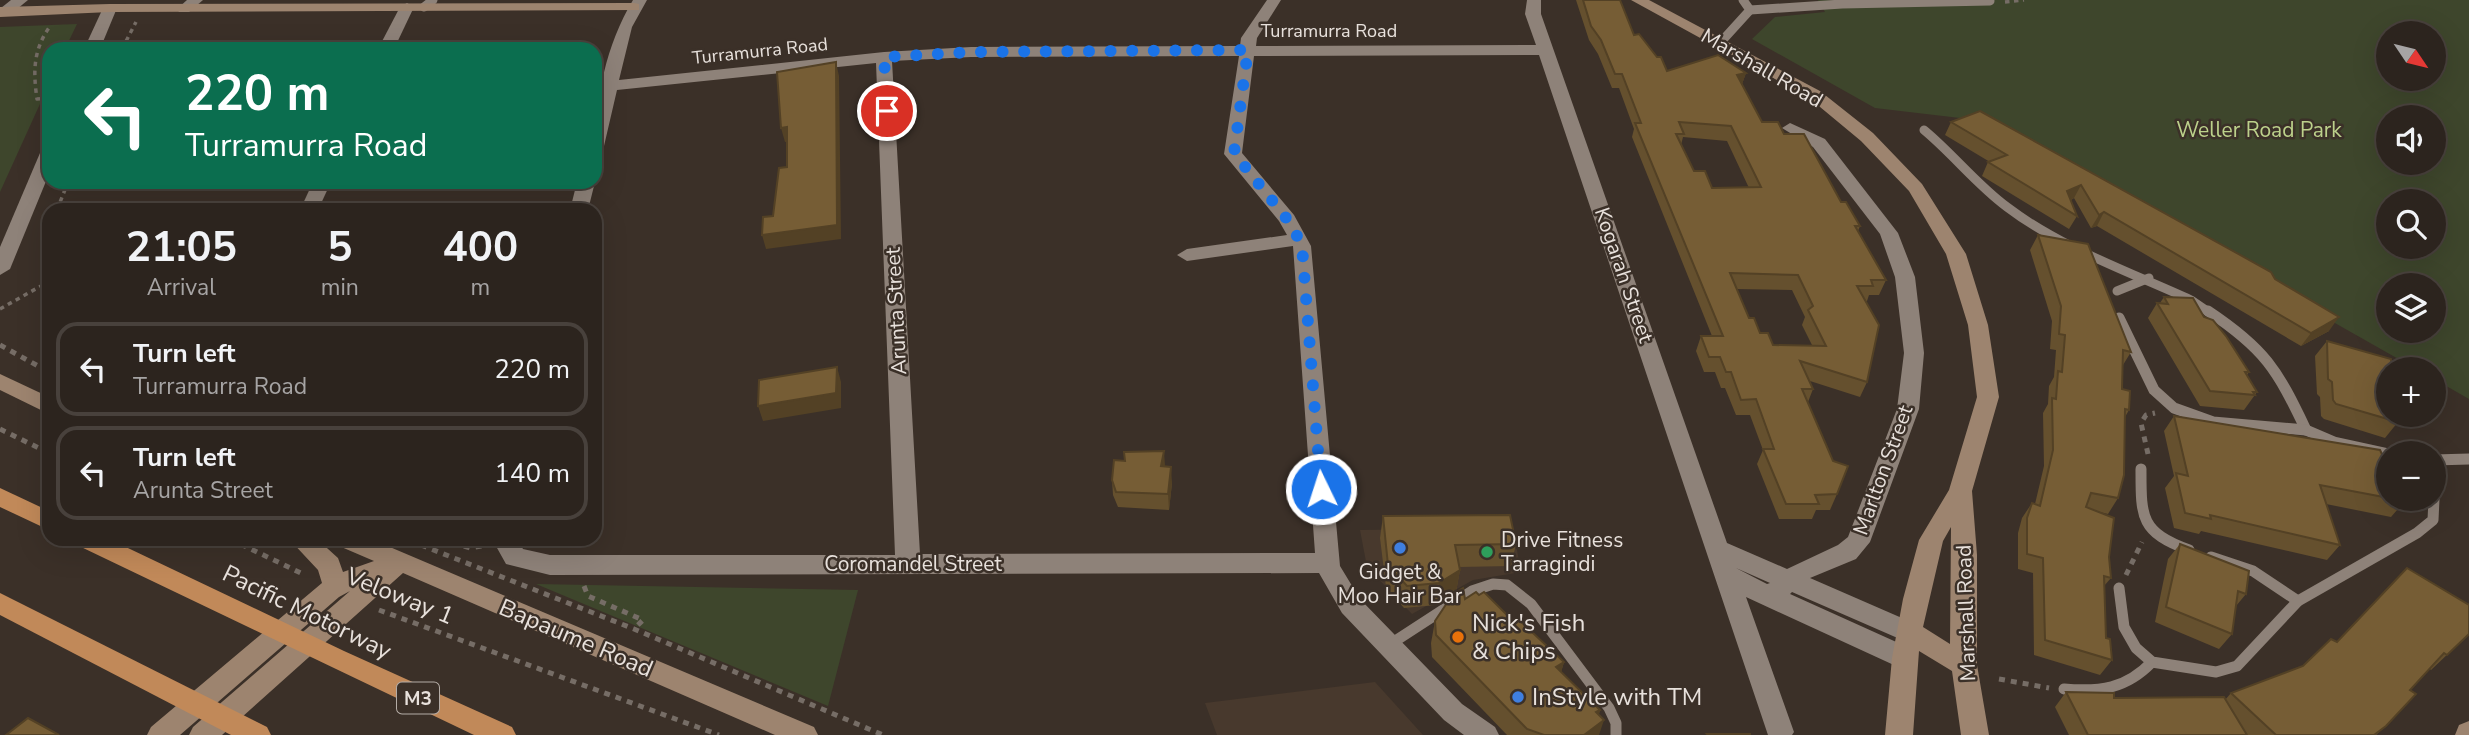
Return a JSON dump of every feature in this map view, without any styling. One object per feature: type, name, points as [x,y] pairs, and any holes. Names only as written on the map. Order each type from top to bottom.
[{"type":"highway","points":[[0,497],[42,518]]},
{"type":"highway","name":"Pacific Motorway","points":[[102,546],[335,659],[502,735]]},
{"type":"highway","points":[[0,603],[254,734]]},
{"type":"main road","name":"Marshall Road","points":[[1638,0],[1814,94],[1867,137],[1916,188],[1956,254],[1978,326],[1988,397],[1960,491],[1931,540],[1914,599],[1905,658],[1899,735]]},
{"type":"main road","points":[[3,11],[190,4],[407,7],[428,3],[637,4]]},
{"type":"main road","points":[[0,381],[42,402]]},
{"type":"main road","name":"Marshall Road","points":[[1960,491],[1965,555],[1962,623],[1964,665],[1975,735]]},
{"type":"main road","points":[[309,546],[329,565],[324,582]]},
{"type":"main road","name":"Bapaume Road","points":[[370,546],[404,556],[804,735]]},
{"type":"main road","points":[[161,735],[324,582],[404,556]]},
{"type":"main road","points":[[203,735],[404,556]]},
{"type":"main road","points":[[1909,632],[1964,665]]},
{"type":"main road","points":[[1905,658],[1964,665]]},
{"type":"street","points":[[3,11],[20,0]]},
{"type":"street","points":[[1274,0],[1251,34],[1234,156],[1287,219],[1299,239],[1306,269],[1327,563],[1341,592],[1459,723],[1485,735]]},
{"type":"street","name":"Kogarah Street","points":[[1534,0],[1533,13],[1545,50],[1780,732]]},
{"type":"street","points":[[602,118],[624,27],[637,4]]},
{"type":"street","points":[[390,42],[407,7]]},
{"type":"street","points":[[95,42],[110,8]]},
{"type":"street","name":"Turramurra Road","points":[[610,86],[884,57],[971,52],[1545,50]]},
{"type":"street","name":"Arunta Street","points":[[884,57],[908,565]]},
{"type":"street","name":"Marlton Street","points":[[1769,597],[1810,566],[1850,550],[1857,542],[1908,409],[1915,345],[1905,277],[1889,233],[1819,143],[1790,128]]},
{"type":"street","points":[[0,269],[42,170]]},
{"type":"street","points":[[1187,255],[1299,239]]},
{"type":"street","name":"Coromandel Street","points":[[501,546],[515,557],[528,562],[576,565],[1327,563]]},
{"type":"street","points":[[1719,550],[1909,632]]},
{"type":"street","points":[[1729,578],[1905,658]]},
{"type":"lane","points":[[1743,0],[1750,10]]},
{"type":"lane","points":[[1720,43],[1750,10],[1842,4],[1990,1]]},
{"type":"lane","points":[[1924,130],[1953,154],[1985,190],[2009,209],[2048,234],[2149,278],[2191,300],[2254,345],[2279,374],[2306,430]]},
{"type":"lane","points":[[2117,291],[2149,278]]},
{"type":"lane","points":[[2119,318],[2154,390],[2174,408],[2213,422],[2306,430],[2334,442],[2376,451]]},
{"type":"lane","points":[[2446,460],[2469,459]]},
{"type":"lane","points":[[2141,470],[2141,517],[2150,532],[2171,544],[2253,571],[2298,601]]},
{"type":"lane","points":[[2119,588],[2124,626],[2136,648],[2152,662],[2216,672],[2237,666],[2298,601],[2417,533],[2433,520],[2433,511]]},
{"type":"lane","points":[[1388,645],[1472,591],[1493,584],[1507,585],[1531,604],[1609,708],[1617,727],[1616,735]]},
{"type":"lane","points":[[2064,689],[2112,691],[2140,676],[2152,662]]},
{"type":"path","points":[[42,99],[37,99],[32,64],[38,39],[64,10]]},
{"type":"path","points":[[126,42],[138,18]]},
{"type":"path","points":[[0,309],[42,286]]},
{"type":"path","points":[[0,345],[42,368]]},
{"type":"path","points":[[2141,470],[2147,464],[2149,452],[2141,423],[2146,415],[2174,408]]},
{"type":"path","points":[[0,429],[42,450]]},
{"type":"path","points":[[2119,588],[2138,546],[2150,532]]},
{"type":"path","name":"Veloway 1","points":[[245,546],[324,582]]},
{"type":"path","points":[[464,546],[481,546]]},
{"type":"path","points":[[404,556],[634,629],[883,735]]},
{"type":"path","points":[[576,565],[588,596],[643,620],[634,629]]},
{"type":"path","name":"Veloway 1","points":[[368,604],[719,735]]},
{"type":"path","points":[[1999,679],[2034,687],[2064,689]]},
{"type":"shaded area","points":[[1513,528],[1521,572],[1473,580],[1412,614],[1367,567],[1360,530]]},
{"type":"shaded area","points":[[1375,682],[1423,735],[1217,735],[1205,703]]},
{"type":"green space","name":"Weller Road Park","points":[[1818,0],[2469,0],[2469,399],[2446,386],[2446,357],[2395,357],[1977,120],[1875,108],[1752,39],[1775,17],[1825,12]]},
{"type":"green space","points":[[77,24],[68,42],[42,42],[42,99],[0,192],[0,27]]},
{"type":"green space","points":[[536,584],[858,590],[828,706]]},
{"type":"building","points":[[1583,0],[1620,0],[1634,35],[1639,34],[1657,57],[1661,57],[1667,71],[1718,55],[1746,73],[1737,75],[1762,122],[1778,122],[1784,134],[1804,134],[1841,202],[1846,202],[1860,226],[1855,226],[1886,280],[1871,280],[1873,286],[1857,286],[1879,325],[1867,382],[1800,361],[1813,389],[1802,389],[1833,461],[1848,466],[1837,494],[1815,495],[1819,504],[1786,504],[1763,449],[1774,449],[1756,399],[1741,400],[1731,372],[1726,372],[1720,357],[1709,357],[1701,336],[1723,336],[1635,123],[1641,123],[1622,74],[1615,74],[1601,40],[1591,26]],"holes":[[[1679,122],[1731,126],[1761,187],[1712,188],[1705,171],[1694,171],[1676,134],[1684,134]],[[1730,273],[1798,275],[1813,306],[1808,310],[1826,346],[1773,345],[1768,333],[1760,333],[1754,318],[1749,318]]]},
{"type":"building","points":[[836,62],[837,225],[762,235],[763,217],[773,216],[779,168],[787,167],[787,127],[781,128],[777,72]]},
{"type":"building","points":[[1980,111],[2271,272],[2275,279],[2339,317],[2311,333],[2104,212],[2099,215],[2081,185],[2067,191],[2077,216],[1988,162],[2007,155],[1951,122]]},
{"type":"building","points":[[2038,235],[2088,244],[2131,352],[2123,350],[2122,389],[2130,391],[2129,410],[2125,409],[2124,475],[2118,498],[2091,493],[2086,507],[2114,518],[2109,557],[2111,578],[2104,576],[2106,638],[2110,639],[2112,660],[2045,640],[2043,558],[2027,554],[2027,518],[2032,503],[2040,506],[2053,450],[2052,398],[2056,399],[2058,371],[2062,372],[2065,335],[2059,334],[2061,306]]},
{"type":"building","points":[[2164,297],[2193,298],[2204,317],[2213,320],[2226,336],[2249,372],[2245,372],[2257,392],[2253,392],[2255,395],[2210,391],[2157,303],[2168,304]]},
{"type":"building","points":[[2327,341],[2384,357],[2376,357],[2376,416],[2336,404],[2333,400],[2332,382],[2328,379]]},
{"type":"building","points":[[837,367],[836,393],[758,406],[759,380]]},
{"type":"building","points":[[2174,416],[2376,449],[2376,496],[2320,485],[2340,545],[2210,515],[2211,519],[2185,513],[2176,473],[2188,476]]},
{"type":"building","points":[[1164,451],[1161,466],[1171,467],[1168,494],[1116,492],[1112,480],[1114,460],[1125,461],[1124,452]]},
{"type":"building","points":[[1510,515],[1516,544],[1455,545],[1460,570],[1439,583],[1407,586],[1388,565],[1383,516]]},
{"type":"building","points":[[2180,544],[2249,571],[2246,594],[2238,591],[2232,634],[2166,607]]},
{"type":"building","points":[[2407,568],[2469,605],[2469,634],[2447,655],[2444,653],[2410,690],[2416,694],[2374,735],[2276,735],[2231,693],[2303,666],[2331,639],[2337,642]]},
{"type":"building","points":[[1463,588],[1465,599],[1476,592],[1479,595],[1484,592],[1514,622],[1518,619],[1564,662],[1556,667],[1600,710],[1596,712],[1604,720],[1584,735],[1544,735],[1527,729],[1436,635],[1435,621],[1453,594]]},
{"type":"building","points":[[2066,692],[2114,693],[2114,698],[2224,697],[2247,735],[2088,735]]},
{"type":"building","points":[[28,718],[59,735],[6,735]]},
{"type":"building","points":[[1750,734],[1750,735],[1708,735]]},
{"type":"place","name":"Gidget & Moo Hair Bar","points":[[1400,548]]},
{"type":"place","name":"Drive Fitness Tarragindi","points":[[1487,552]]},
{"type":"place","name":"Nick's Fish & Chips","points":[[1458,637]]},
{"type":"place","name":"InStyle with TM","points":[[1518,697]]},
{"type":"route","points":[[887,111],[884,57],[971,52],[1248,50],[1234,156],[1291,224],[1302,246],[1306,269],[1321,489]]}]
